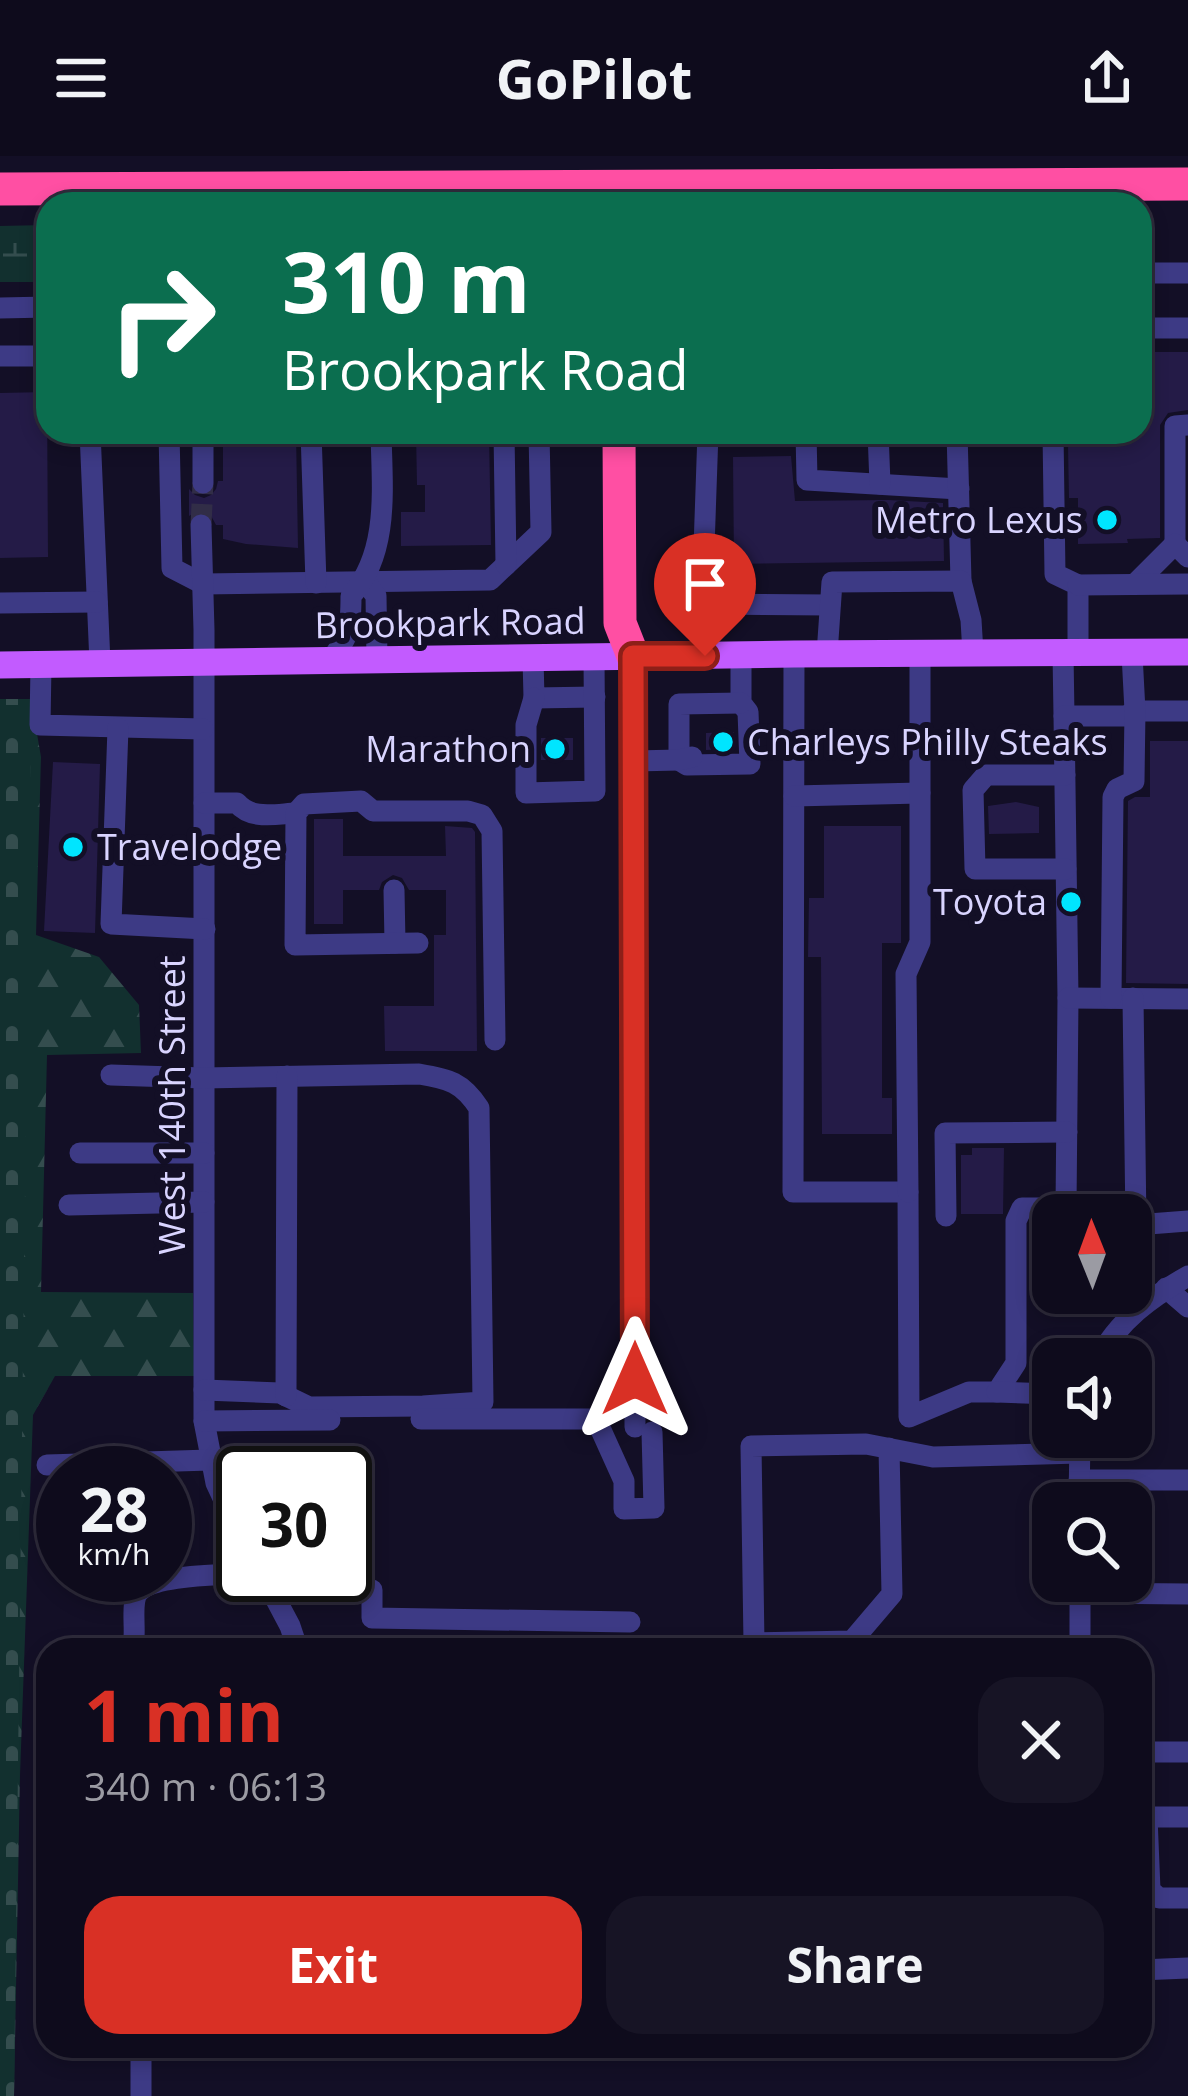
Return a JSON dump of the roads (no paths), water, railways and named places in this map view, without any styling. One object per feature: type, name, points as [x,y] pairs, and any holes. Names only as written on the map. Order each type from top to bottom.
[{"type":"highway","points":[[1136,192],[1188,184]]},
{"type":"highway","points":[[0,189],[113,192]]},
{"type":"highway","points":[[620,444],[620,623],[633,656]]},
{"type":"highway","points":[[633,656],[643,623],[642,444]]},
{"type":"main road","name":"Brookpark Road","points":[[0,665],[1188,652]]},
{"type":"street","points":[[1152,274],[1188,273]]},
{"type":"street","points":[[0,308],[36,307]]},
{"type":"street","points":[[1152,328],[1188,328]]},
{"type":"street","points":[[0,356],[36,356]]},
{"type":"street","points":[[1135,584],[1181,551],[1174,425],[1188,425]]},
{"type":"street","points":[[90,444],[100,663]]},
{"type":"street","points":[[170,444],[172,568],[203,584],[490,580],[541,532],[539,444]]},
{"type":"street","points":[[203,444],[203,483]]},
{"type":"street","points":[[311,444],[316,583]]},
{"type":"street","points":[[330,661],[351,629],[351,596],[365,581],[382,521],[381,444]]},
{"type":"street","points":[[504,444],[506,565]]},
{"type":"street","points":[[708,444],[704,577],[712,604],[830,605]]},
{"type":"street","points":[[806,444],[807,480],[959,489]]},
{"type":"street","points":[[878,444],[880,484]]},
{"type":"street","points":[[957,444],[961,580],[974,653]]},
{"type":"street","points":[[1053,444],[1055,574],[1078,585],[1188,584]]},
{"type":"street","name":"West 140th Street","points":[[200,525],[204,1421],[216,1479]]},
{"type":"street","points":[[827,654],[832,582],[961,580]]},
{"type":"street","points":[[365,581],[376,596],[377,660]]},
{"type":"street","points":[[997,1392],[1016,1363],[1016,1221],[1022,1208],[1066,1208],[1064,716],[1078,585]]},
{"type":"street","points":[[0,603],[97,602]]},
{"type":"street","points":[[1132,653],[1133,792],[1118,789],[1113,797],[1136,1225],[1188,1221]]},
{"type":"street","points":[[794,654],[793,1192],[908,1192]]},
{"type":"street","points":[[920,654],[920,942],[906,974],[909,1417],[969,1392],[1032,1393]]},
{"type":"street","points":[[204,1421],[596,1419],[624,1481],[624,1509],[654,1508],[644,1430],[633,656]]},
{"type":"street","points":[[634,760],[749,764],[741,656]]},
{"type":"street","points":[[533,658],[526,793],[595,791],[594,657]]},
{"type":"street","points":[[41,665],[40,725],[203,730]]},
{"type":"street","points":[[534,698],[595,697]]},
{"type":"street","points":[[680,760],[679,704],[741,703]]},
{"type":"street","points":[[1064,716],[1188,711]]},
{"type":"street","points":[[595,720],[633,720]]},
{"type":"street","points":[[118,728],[111,924],[205,929]]},
{"type":"street","points":[[1065,776],[986,775],[973,790],[976,869],[1066,869]]},
{"type":"street","points":[[794,796],[920,794]]},
{"type":"street","points":[[394,890],[406,943],[296,945],[296,813],[304,804],[361,801],[373,811],[482,815],[492,831],[495,1040]]},
{"type":"street","points":[[204,802],[237,803],[253,814],[296,813]]},
{"type":"street","points":[[1068,998],[1188,999]]},
{"type":"street","points":[[111,1075],[419,1074],[447,1078],[468,1091],[479,1108],[483,1402],[309,1407],[280,1393],[204,1390]]},
{"type":"street","points":[[286,1396],[287,1076]]},
{"type":"street","points":[[946,1216],[944,1133],[1067,1132]]},
{"type":"street","points":[[80,1153],[204,1154]]},
{"type":"street","points":[[69,1205],[205,1202]]},
{"type":"street","points":[[1113,1338],[1166,1288],[1188,1276]]},
{"type":"street","points":[[1166,1288],[1188,1307]]},
{"type":"street","points":[[754,1638],[751,1446],[866,1444],[933,1457],[1032,1449]]},
{"type":"street","points":[[855,1638],[892,1594],[889,1448]]},
{"type":"street","points":[[192,1461],[210,1460]]},
{"type":"street","points":[[1152,1484],[1188,1480]]},
{"type":"street","points":[[134,1637],[136,1596],[142,1590],[162,1580],[216,1575]]},
{"type":"street","points":[[1152,1592],[1188,1594]]},
{"type":"street","points":[[277,1602],[293,1638]]},
{"type":"street","points":[[372,1602],[372,1618],[630,1622]]},
{"type":"street","points":[[1080,1602],[1080,1638]]},
{"type":"street","points":[[1152,1752],[1188,1752]]},
{"type":"street","points":[[1152,1817],[1188,1817]]},
{"type":"street","points":[[1152,1892],[1159,1898],[1188,1898]]},
{"type":"street","points":[[1152,1970],[1188,1968]]},
{"type":"street","points":[[141,2058],[141,2096]]},
{"type":"tunnel","points":[[201,525],[203,483]]},
{"type":"place","name":"Metro Lexus","points":[[1107,520]]},
{"type":"place","name":"Charleys Philly Steaks","points":[[723,742]]},
{"type":"place","name":"Marathon","points":[[555,749]]},
{"type":"place","name":"Travelodge","points":[[73,847]]},
{"type":"place","name":"Toyota","points":[[1071,902]]}]
